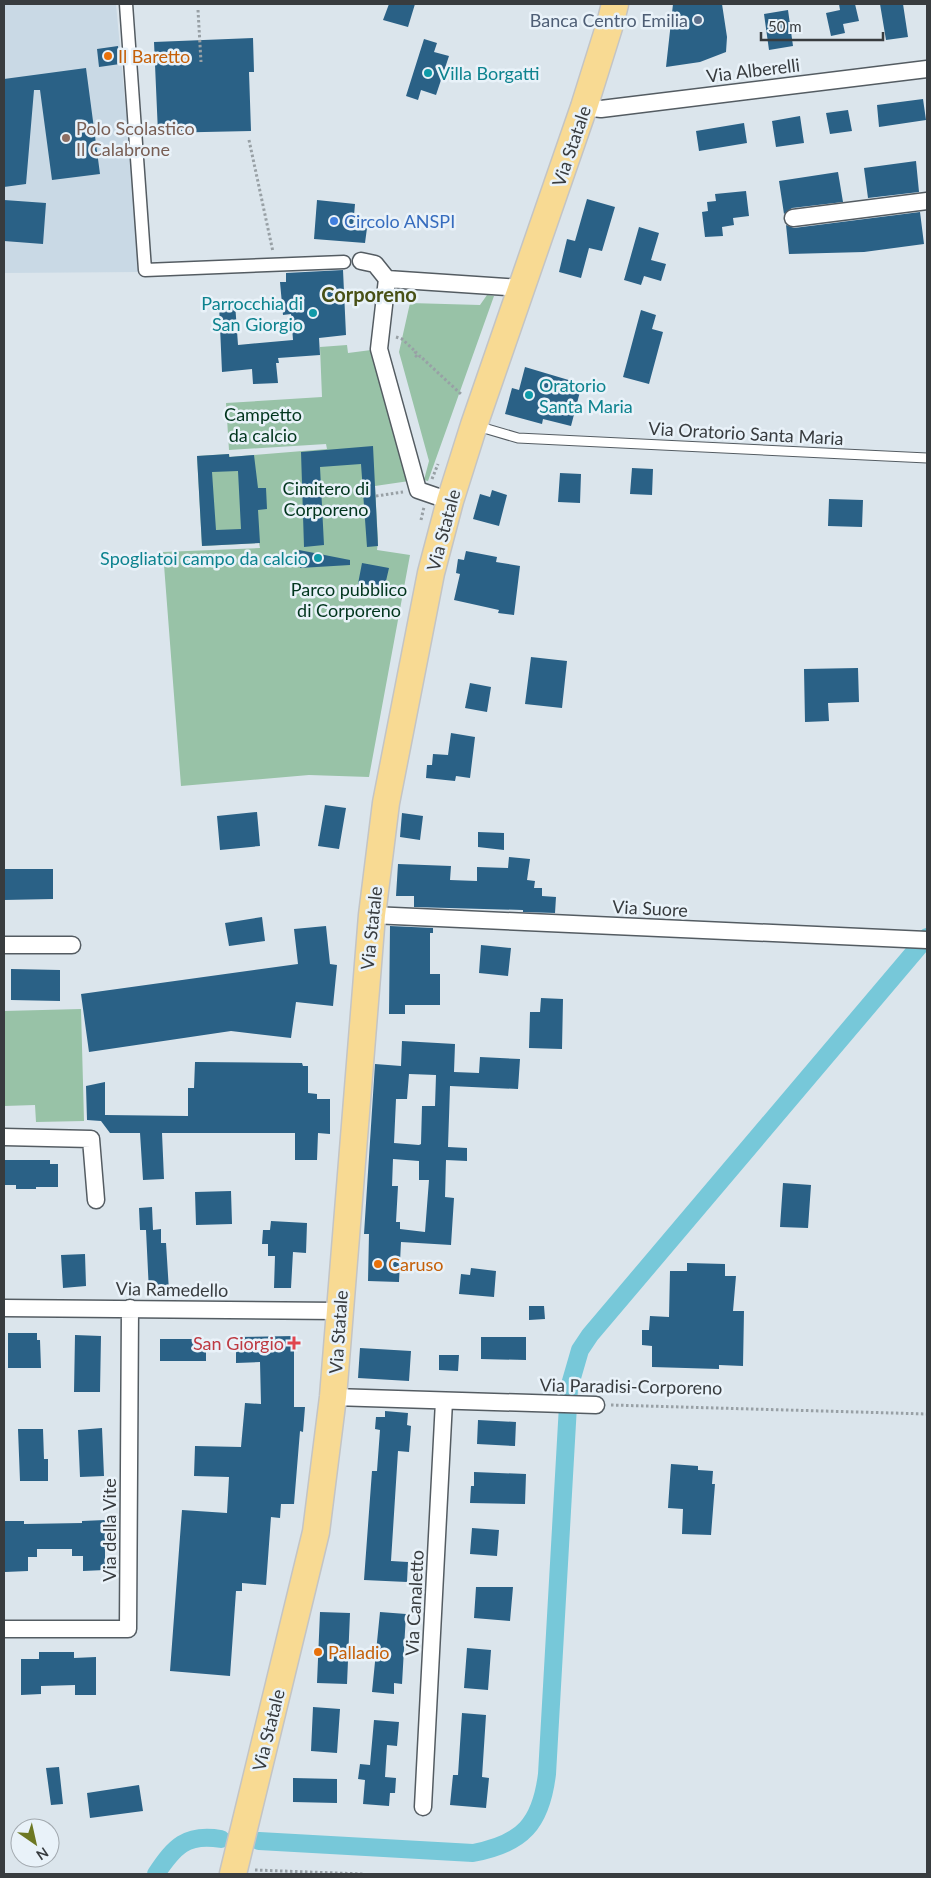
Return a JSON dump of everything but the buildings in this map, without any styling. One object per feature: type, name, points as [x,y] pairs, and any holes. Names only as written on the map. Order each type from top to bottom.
[{"type":"main road","name":"Via Statale","points":[[234,1872],[316,1532],[333,1397],[372,915],[388,793],[431,573],[450,501],[474,425],[584,106],[615,4]]},
{"type":"street","points":[[126,4],[144,270],[344,262]]},
{"type":"street","name":"Via Alberelli","points":[[584,106],[601,108],[927,69]]},
{"type":"street","points":[[793,218],[927,201]]},
{"type":"street","points":[[361,261],[375,264],[387,279],[379,349],[418,490],[450,501]]},
{"type":"street","points":[[387,279],[522,288]]},
{"type":"street","name":"Via Suore","points":[[372,915],[927,940]]},
{"type":"street","points":[[4,945],[72,945]]},
{"type":"street","points":[[4,1137],[91,1139],[96,1200]]},
{"type":"street","name":"Via Ramedello","points":[[4,1308],[340,1311]]},
{"type":"street","name":"Via della Vite","points":[[4,1629],[128,1629],[130,1308]]},
{"type":"street","name":"Via Paradisi-Corporeno","points":[[333,1397],[596,1405]]},
{"type":"street","name":"Via Canaletto","points":[[423,1807],[444,1401]]},
{"type":"lane","name":"Via Oratorio Santa Maria","points":[[474,425],[518,438],[927,458]]},
{"type":"path","points":[[198,10],[201,62]]},
{"type":"path","points":[[249,140],[275,260]]},
{"type":"path","points":[[381,331],[402,339],[416,352],[414,354],[418,358],[420,356],[462,395]]},
{"type":"path","points":[[376,496],[418,490]]},
{"type":"path","name":"Via Paradisi-Corporeno","points":[[596,1405],[927,1414]]},
{"type":"path","points":[[234,1872],[363,1874]]},
{"type":"shaded area","name":"Polo Scolastico Il Calabrone","points":[[4,4],[116,4],[141,272],[4,273]]},
{"type":"green space","points":[[487,295],[494,296],[428,481],[424,480],[429,461],[399,352],[410,303],[480,305]]},
{"type":"green space","points":[[347,345],[348,353],[379,349],[416,480],[375,486],[377,550],[410,555],[369,777],[309,775],[181,786],[163,552],[260,548],[259,543],[202,546],[197,456],[229,454],[230,457],[327,449],[326,444],[229,450],[226,403],[322,397],[320,347]]},
{"type":"green space","points":[[81,1009],[84,1121],[36,1122],[35,1105],[4,1106],[4,1011]]},
{"type":"waterway","points":[[259,1841],[473,1853],[505,1844],[526,1829],[540,1806],[547,1774],[569,1388],[580,1350],[590,1335],[927,937]]},
{"type":"waterway","points":[[156,1874],[175,1849],[182,1844],[199,1838],[221,1839]]},
{"type":"place","name":"Banca Centro Emilia","points":[[698,20]]},
{"type":"place","name":"Il Baretto","points":[[108,56]]},
{"type":"place","name":"Villa Borgatti","points":[[428,73]]},
{"type":"place","name":"Polo Scolastico Il Calabrone","points":[[66,138]]},
{"type":"place","name":"Circolo ANSPI","points":[[334,221]]},
{"type":"place","name":"Parrocchia di San Giorgio","points":[[313,313]]},
{"type":"place","name":"Oratorio Santa Maria","points":[[529,395]]},
{"type":"place","name":"Spogliatoi campo da calcio","points":[[318,558]]},
{"type":"place","name":"Caruso","points":[[378,1264]]},
{"type":"place","name":"San Giorgio","points":[[294,1343]]},
{"type":"place","name":"Palladio","points":[[318,1652]]},
{"type":"district","name":"Corporeno","points":[[369,294]]},
{"type":"park label","name":"Campetto da calcio","points":[[263,424]]},
{"type":"park label","name":"Cimitero di Corporeno","points":[[326,498]]},
{"type":"park label","name":"Parco pubblico di Corporeno","points":[[349,599]]}]
